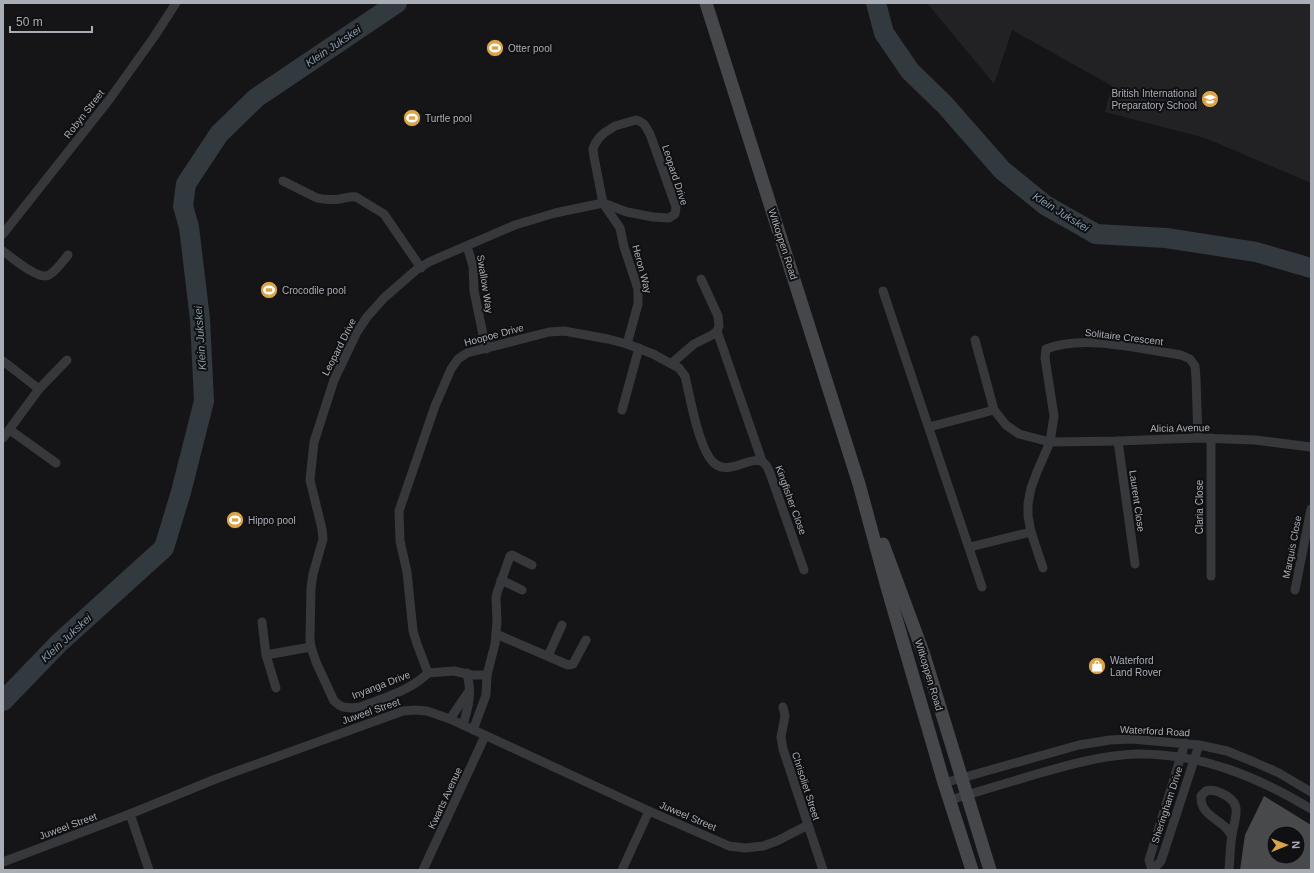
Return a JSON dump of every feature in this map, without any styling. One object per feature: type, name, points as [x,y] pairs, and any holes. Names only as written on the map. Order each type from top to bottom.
[{"type":"main road","name":"Witkoppen Road","points":[[706,3],[859,484],[887,587],[944,783],[972,870]]},
{"type":"main road","name":"Witkoppen Road","points":[[859,484],[920,644],[990,870]]},
{"type":"street","name":"Robyn Street","points":[[3,234],[109,100],[154,37],[176,3]]},
{"type":"street","name":"Leopard Drive","points":[[338,705],[332,696],[311,646],[311,588],[313,574],[323,539],[310,480],[315,436],[334,380],[357,332],[384,298],[421,268],[434,260],[527,222],[555,213],[603,203],[627,212],[653,217],[669,218],[675,214],[676,207],[650,134],[644,124],[640,121],[636,120],[615,126],[604,133],[595,144],[594,157],[603,203]]},
{"type":"street","points":[[283,181],[317,198],[334,199],[353,196],[381,211],[421,268]]},
{"type":"street","name":"Heron Way","points":[[603,203],[620,228],[624,247],[638,289],[638,304],[627,344]]},
{"type":"street","name":"Swallow Way","points":[[467,246],[473,266],[474,291],[486,348]]},
{"type":"street","points":[[3,251],[36,274],[44,276],[49,275],[68,255]]},
{"type":"street","points":[[672,363],[694,344],[712,335],[717,331],[719,326],[718,316],[700,279]]},
{"type":"street","points":[[883,291],[970,547],[982,587]]},
{"type":"street","name":"Hoopoe Drive","points":[[428,673],[413,631],[407,572],[400,541],[399,511],[435,406],[451,369],[460,356],[548,332],[557,331],[600,337],[627,344],[653,354],[672,363],[679,368],[685,376],[700,437],[708,456],[717,465]]},
{"type":"street","points":[[717,331],[762,461]]},
{"type":"street","points":[[929,427],[994,410],[975,340]]},
{"type":"street","name":"Solitaire Crescent","points":[[1050,442],[1054,416],[1045,358],[1046,349],[1060,345],[1078,343],[1115,345],[1181,355],[1190,359],[1193,362],[1196,378],[1198,438]]},
{"type":"street","points":[[622,410],[638,348]]},
{"type":"street","points":[[3,438],[39,389],[67,360]]},
{"type":"street","points":[[3,361],[39,389]]},
{"type":"street","name":"Alicia Avenue","points":[[994,410],[1006,425],[1019,434],[1050,442],[1211,438],[1255,440],[1311,447]]},
{"type":"street","points":[[10,430],[56,463]]},
{"type":"street","name":"Claria Close","points":[[1211,438],[1211,576]]},
{"type":"street","name":"Laurent Close","points":[[1118,441],[1135,564]]},
{"type":"street","points":[[1043,568],[1031,532],[1028,516],[1029,496],[1036,472],[1050,442]]},
{"type":"street","name":"Kingfisher Close","points":[[717,465],[728,468],[753,461],[762,461],[765,464],[770,473],[804,570]]},
{"type":"street","name":"Marquis Close","points":[[1295,590],[1311,509]]},
{"type":"street","points":[[970,547],[1031,532]]},
{"type":"street","points":[[473,730],[486,695],[488,675],[496,644],[496,598],[501,580],[510,556],[512,555],[532,564]]},
{"type":"street","points":[[501,580],[522,590]]},
{"type":"street","points":[[262,622],[266,654],[276,688]]},
{"type":"street","points":[[548,656],[562,625]]},
{"type":"street","points":[[496,634],[568,665],[573,664],[586,640]]},
{"type":"street","points":[[266,654],[311,646]]},
{"type":"street","points":[[428,673],[454,671],[467,674],[488,675]]},
{"type":"street","name":"Inyanga Drive","points":[[338,705],[349,708],[360,707],[409,688],[419,682],[428,673]]},
{"type":"street","points":[[463,725],[467,712],[470,690],[467,674]]},
{"type":"street","points":[[450,719],[470,690]]},
{"type":"street","name":"Chrisoliet Street","points":[[783,707],[785,716],[781,737],[783,749],[822,870]]},
{"type":"street","name":"Juweel Street","points":[[3,862],[130,814],[218,778],[403,711],[414,710],[427,711],[450,719],[649,811],[729,846],[745,848],[763,846],[777,841],[808,825]]},
{"type":"street","name":"Kwarts Avenue","points":[[423,870],[485,736]]},
{"type":"street","name":"Waterford Road","points":[[944,783],[1079,744],[1132,739],[1185,743],[1227,752],[1279,773],[1307,790]]},
{"type":"street","name":"Sheringham Drive","points":[[1185,743],[1149,860],[1152,870],[1161,861],[1199,745]]},
{"type":"street","points":[[950,800],[1057,768],[1094,759],[1138,754],[1162,755],[1223,766],[1251,777],[1311,809]]},
{"type":"street","points":[[1296,800],[1307,790]]},
{"type":"street","points":[[1229,870],[1232,836],[1237,812],[1235,803],[1222,793],[1206,791],[1201,796],[1203,807],[1213,818],[1226,828],[1232,836]]},
{"type":"street","points":[[622,870],[649,811]]},
{"type":"street","points":[[130,814],[149,870]]},
{"type":"shaded area","name":"British International Preparatory School","points":[[927,3],[1311,3],[1311,183],[1205,138],[1105,112],[1112,86],[1012,30],[994,84]]},
{"type":"building","points":[[1264,796],[1311,825],[1311,870],[1240,870],[1245,835]]},
{"type":"waterway","name":"Klein Jukskei","points":[[3,701],[59,643],[164,548],[181,492],[204,401],[200,319],[189,227],[183,206],[186,184],[219,134],[256,98],[397,3]]},
{"type":"waterway","name":"Klein Jukskei","points":[[876,3],[884,33],[910,71],[945,105],[1002,170],[1045,205],[1096,234],[1166,238],[1256,252],[1311,268]]},
{"type":"place","name":"Otter pool","points":[[495,48]]},
{"type":"place","name":"British International Preparatory School","points":[[1210,99]]},
{"type":"place","name":"Turtle pool","points":[[412,118]]},
{"type":"place","name":"Crocodile pool","points":[[269,290]]},
{"type":"place","name":"Hippo pool","points":[[235,520]]},
{"type":"place","name":"Waterford Land Rover","points":[[1097,666]]}]
